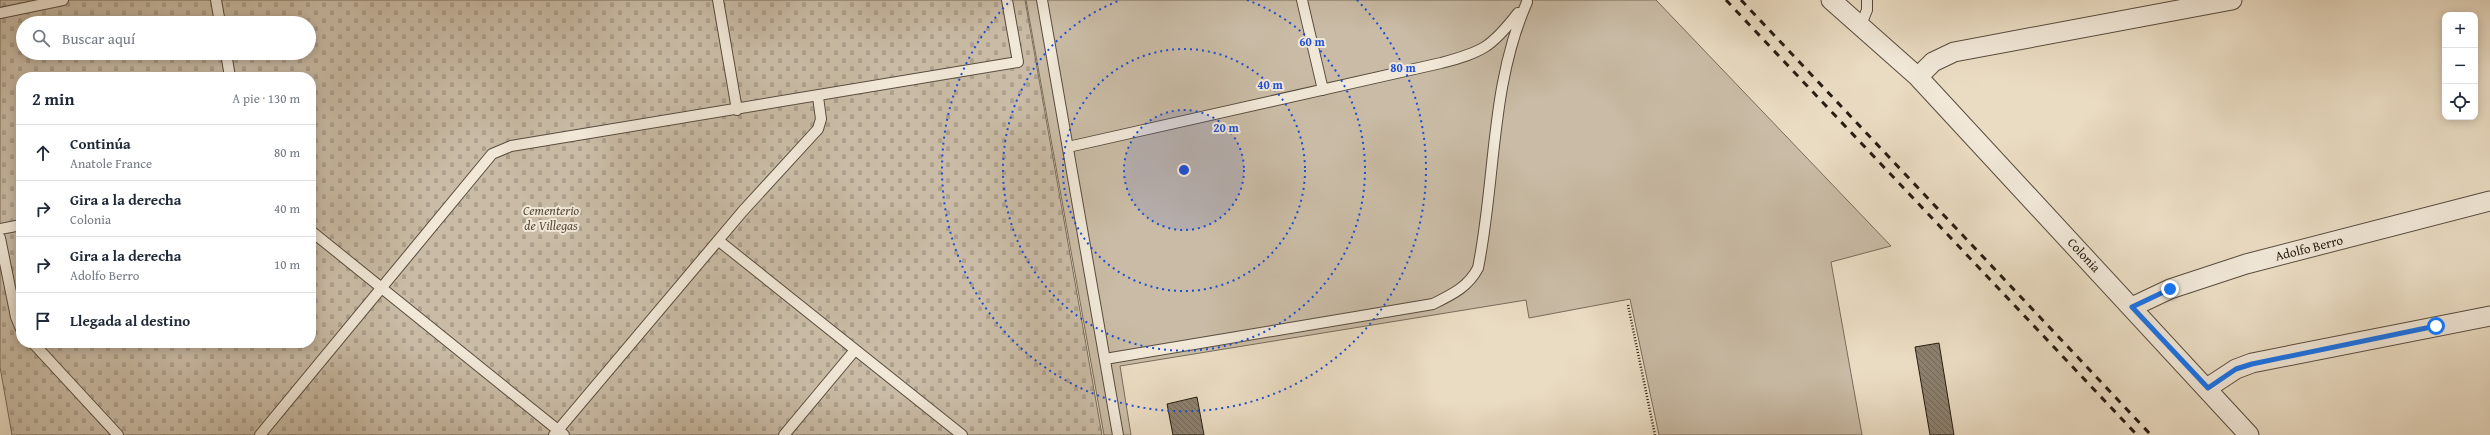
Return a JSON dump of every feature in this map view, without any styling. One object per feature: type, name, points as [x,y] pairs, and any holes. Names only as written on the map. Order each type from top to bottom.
[{"type":"street","name":"Colonia","points":[[1831,0],[1918,77],[2208,388],[2249,435]]},
{"type":"street","points":[[1918,77],[1933,62],[1954,52],[2232,0]]},
{"type":"street","name":"Adolfo Berro","points":[[2132,307],[2170,289],[2246,264],[2490,201]]},
{"type":"street","points":[[2208,388],[2236,369],[2252,364],[2490,316]]},
{"type":"lane","points":[[0,13],[63,0]]},
{"type":"lane","points":[[216,0],[219,16]]},
{"type":"lane","points":[[718,0],[737,110]]},
{"type":"lane","points":[[260,435],[492,154],[501,149],[1018,62],[1007,0]]},
{"type":"lane","points":[[1042,0],[1118,435]]},
{"type":"lane","points":[[1302,0],[1323,90]]},
{"type":"lane","points":[[1860,27],[1867,10],[1866,0]]},
{"type":"lane","points":[[1068,147],[1323,90],[1475,54],[1496,40],[1527,1]]},
{"type":"lane","points":[[1105,359],[1433,304],[1460,290],[1471,280],[1478,268],[1504,72],[1515,29],[1527,1]]},
{"type":"lane","points":[[227,60],[229,72]]},
{"type":"lane","points":[[316,235],[383,287],[559,433],[719,241],[818,128],[821,119],[818,96]]},
{"type":"lane","points":[[0,229],[16,227]]},
{"type":"lane","points":[[0,238],[16,317]]},
{"type":"lane","points":[[719,241],[962,435]]},
{"type":"lane","points":[[38,348],[118,435]]},
{"type":"lane","points":[[784,435],[855,350]]},
{"type":"path","points":[[1628,305],[1655,435]]},
{"type":"green space","name":"Cementerio de Villegas","points":[[0,0],[1025,0],[1102,435],[12,435],[0,367]]},
{"type":"green space","points":[[1026,0],[1656,0],[1891,246],[1831,262],[1862,435],[1659,435],[1630,299],[1529,318],[1526,300],[1120,366],[1131,435],[1104,435]]},
{"type":"building","points":[[1939,343],[1954,435],[1930,435],[1915,347]]},
{"type":"building","points":[[1197,397],[1204,435],[1173,435],[1167,404]]},
{"type":"railway","points":[[1726,0],[2137,435]]},
{"type":"railway","points":[[1741,0],[2151,435]]},
{"type":"route","points":[[2170,289],[2132,307],[2208,388],[2236,369],[2252,364],[2436,326]]}]
